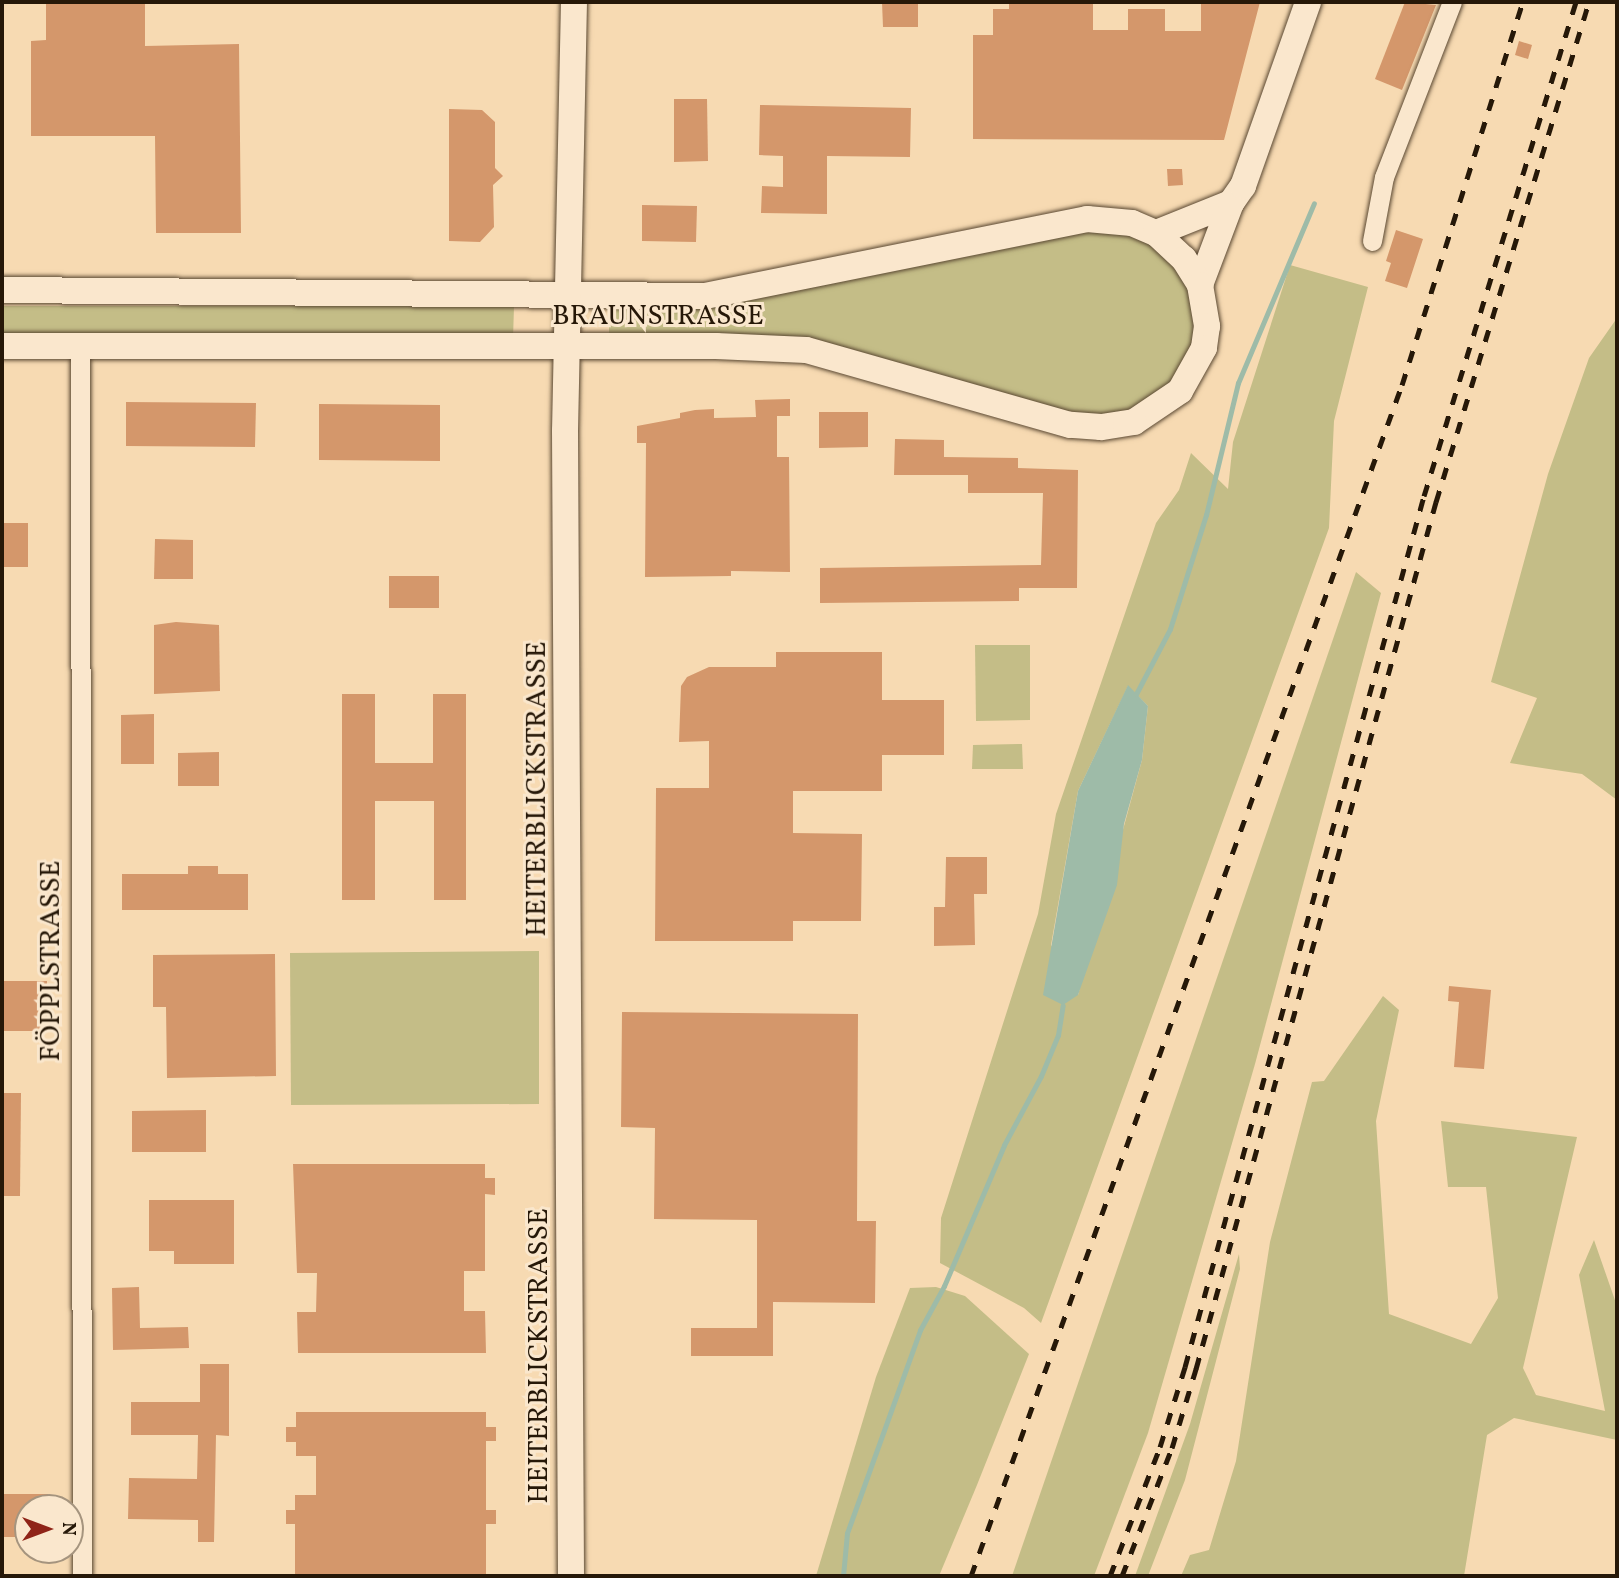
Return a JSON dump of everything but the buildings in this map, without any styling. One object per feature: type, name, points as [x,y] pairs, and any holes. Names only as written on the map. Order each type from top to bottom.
[{"type":"main road","name":"HEITERBLICKSTRASSE","points":[[571,1576],[568,348],[573,2]]},
{"type":"main road","points":[[1200,285],[1231,203],[1243,186],[1308,2]]},
{"type":"main road","points":[[1156,233],[1231,203]]},
{"type":"main road","name":"BRAUNSTRASSE","points":[[2,290],[705,296],[1087,219],[1132,223],[1156,233],[1184,259],[1200,285],[1208,326],[1195,369],[1180,391],[1157,410],[1118,426],[1070,425],[806,350],[2,346]]},
{"type":"street","points":[[1372,240],[1384,177],[1452,2]]},
{"type":"street","name":"FÖPPLSTRASSE","points":[[80,346],[82,1576]]},
{"type":"shaded area","points":[[1088,228],[1148,239],[1189,284],[1198,324],[1187,365],[1143,409],[1088,418],[901,363],[609,338],[609,307]]},
{"type":"shaded area","points":[[1290,265],[1368,287],[1334,421],[1329,528],[1041,1323],[1024,1308],[940,1263],[941,1218],[1038,914],[1056,814],[1156,523],[1179,490],[1191,453],[1228,489],[1233,442]],"holes":[[[1128,686],[1148,706],[1142,760],[1078,995],[1051,945],[1078,791]]]},
{"type":"shaded area","points":[[2,306],[514,306],[513,339],[2,338]]},
{"type":"shaded area","points":[[1617,318],[1617,800],[1582,774],[1510,763],[1537,698],[1491,682],[1548,474],[1589,358]]},
{"type":"shaded area","points":[[1356,572],[1381,593],[1255,1064],[1148,1433],[1094,1576],[1012,1576]]},
{"type":"shaded area","points":[[975,645],[1030,645],[1030,720],[976,721]]},
{"type":"shaded area","points":[[1128,685],[1148,706],[1142,760],[1124,824],[1117,885],[1078,995],[1063,1005],[1043,995],[1078,791]]},
{"type":"shaded area","points":[[1022,744],[1023,769],[972,769],[973,745]]},
{"type":"shaded area","points":[[539,951],[539,1104],[291,1105],[290,953]]},
{"type":"shaded area","points":[[1383,996],[1399,1010],[1376,1121],[1389,1314],[1471,1344],[1498,1298],[1486,1187],[1448,1187],[1441,1121],[1577,1137],[1523,1368],[1536,1395],[1605,1411],[1579,1275],[1594,1240],[1617,1306],[1617,1440],[1514,1418],[1487,1435],[1464,1576],[1181,1576],[1190,1555],[1209,1550],[1236,1461],[1270,1242],[1312,1082],[1324,1081]]},
{"type":"shaded area","points":[[1239,1254],[1240,1269],[1185,1480],[1148,1576],[1135,1576],[1190,1424]]},
{"type":"shaded area","points":[[936,1287],[965,1296],[1029,1354],[977,1485],[939,1576],[816,1576],[876,1377],[910,1288]]},
{"type":"waterway","points":[[1136,694],[1170,629],[1206,515],[1238,383],[1314,203]]},
{"type":"waterway","points":[[843,1576],[847,1533],[920,1330],[944,1286],[1004,1145],[1041,1076],[1058,1035],[1063,1005]]},
{"type":"railway","points":[[971,1576],[1402,385],[1523,2]]},
{"type":"railway","points":[[1110,1576],[1160,1447],[1185,1367],[1424,496],[1576,2]]},
{"type":"railway","points":[[1122,1576],[1172,1448],[1196,1369],[1436,502],[1589,2]]}]
